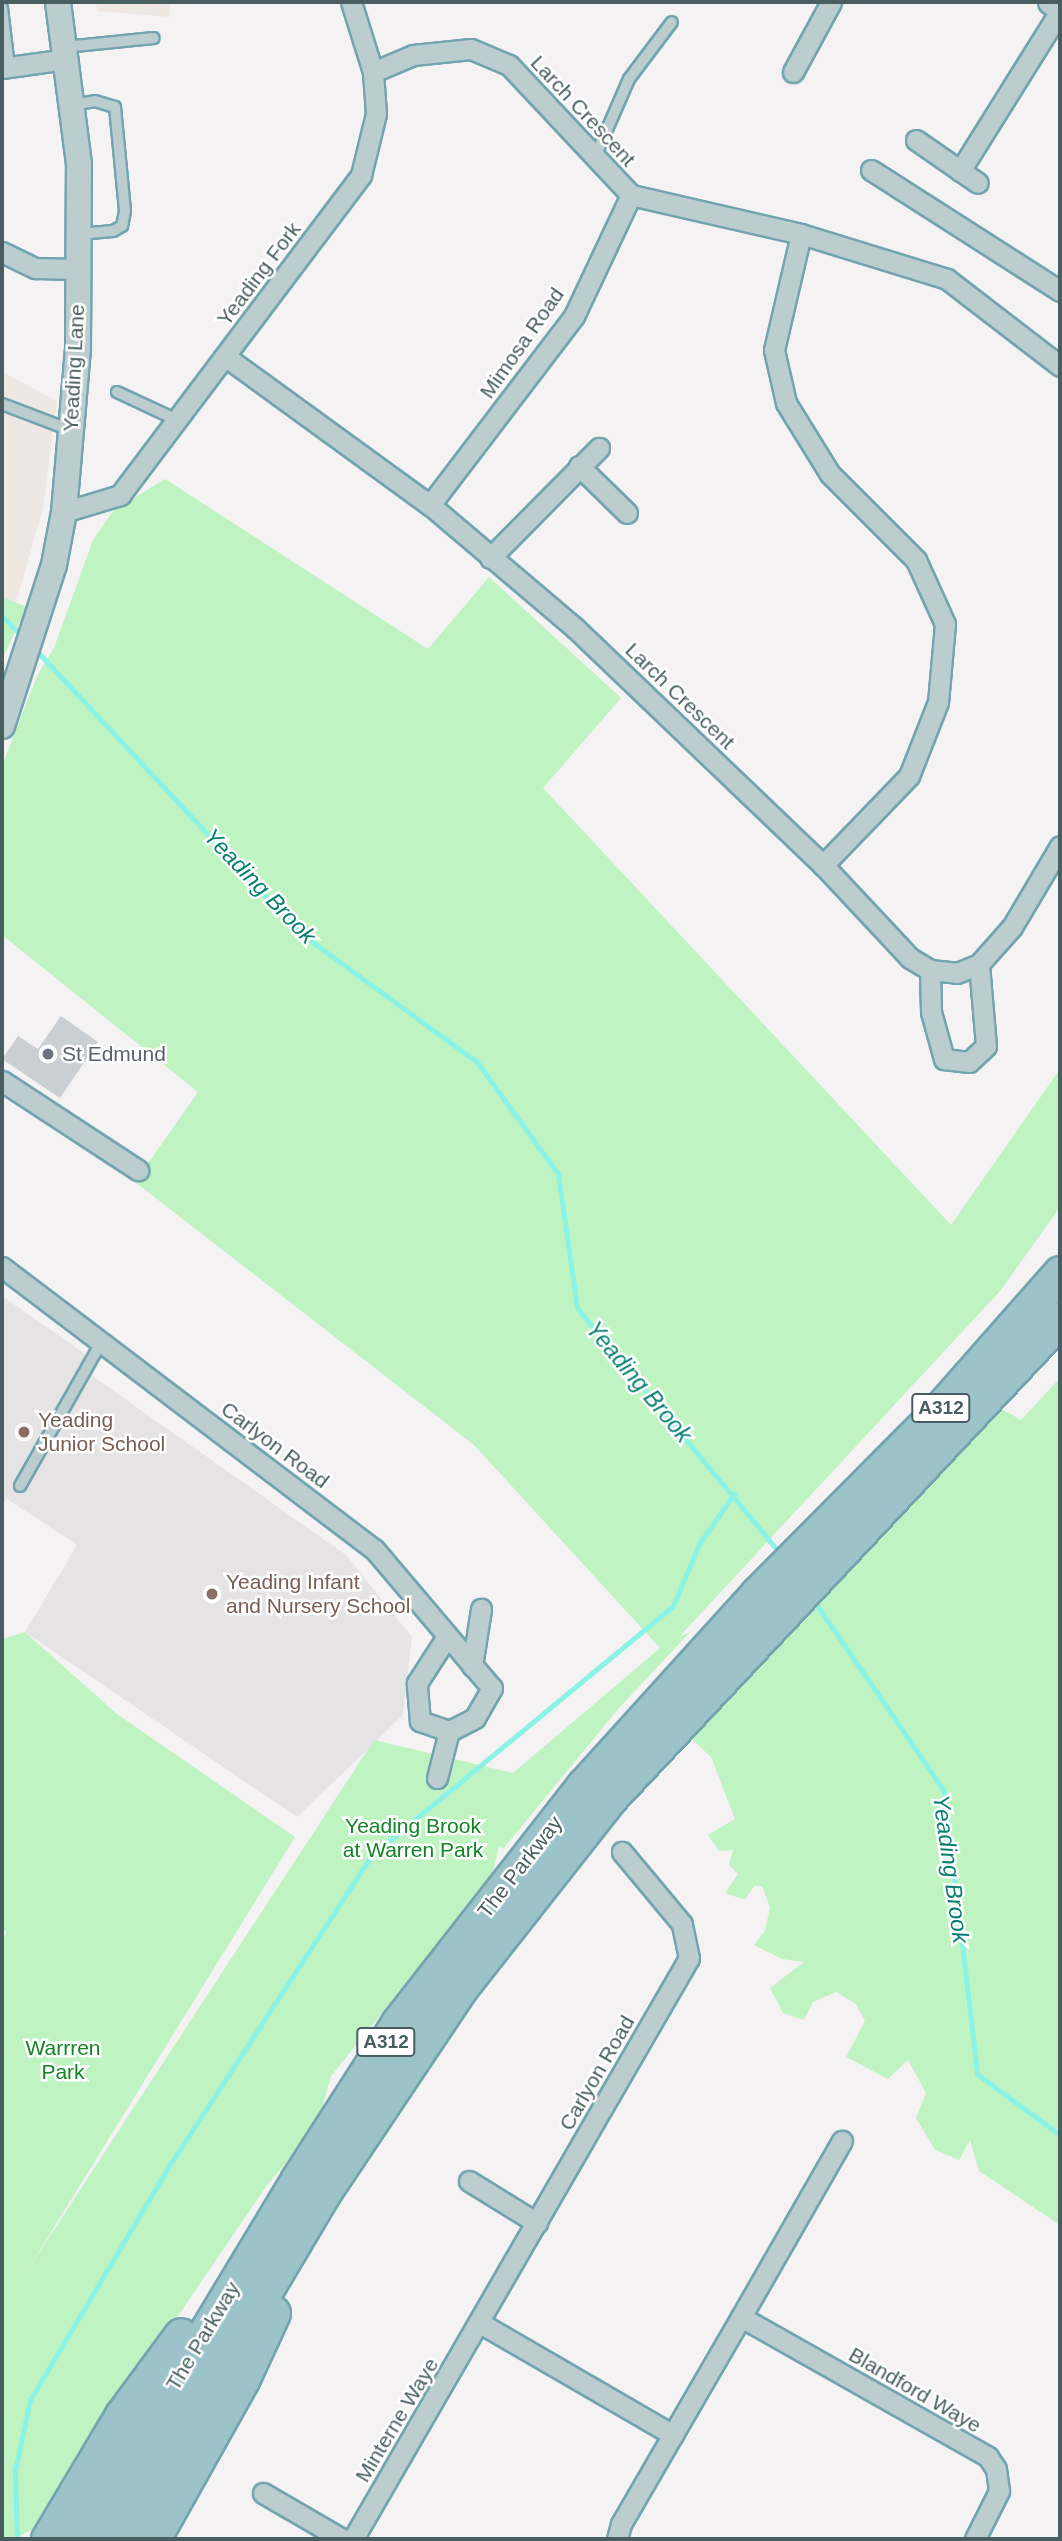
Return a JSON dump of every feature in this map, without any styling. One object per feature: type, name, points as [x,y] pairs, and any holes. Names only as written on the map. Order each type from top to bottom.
[{"type":"highway","name":"The Parkway","points":[[827,1544],[933,1417],[1060,1273]]},
{"type":"highway","name":"The Parkway","points":[[81,2539],[310,2187],[462,1986],[609,1799],[771,1601],[1060,1319]]},
{"type":"highway","name":"The Parkway","points":[[118,2539],[310,2187]]},
{"type":"highway","name":"A312","points":[[48,2539],[122,2415],[310,2187]]},
{"type":"highway","name":"A312","points":[[153,2539],[242,2380],[310,2187]]},
{"type":"street","name":"Yeading Lane","points":[[2,726],[30,647],[54,565],[64,512],[78,348],[79,164],[58,2]]},
{"type":"street","name":"Yeading Fork","points":[[64,512],[120,495],[361,175],[376,114],[373,72],[351,2]]},
{"type":"street","points":[[793,72],[831,2]]},
{"type":"street","points":[[960,171],[1060,9],[1051,2]]},
{"type":"street","name":"Larch Crescent","points":[[373,72],[413,55],[471,49],[509,65],[631,195],[801,234],[947,279],[1060,366]]},
{"type":"street","points":[[5,68],[65,53]]},
{"type":"street","points":[[916,140],[978,183]]},
{"type":"street","points":[[871,170],[1060,290]]},
{"type":"street","name":"Mimosa Road","points":[[430,505],[574,316],[631,195]]},
{"type":"street","points":[[801,234],[774,350],[786,404],[830,474],[916,560],[945,624],[938,702],[909,776],[823,865]]},
{"type":"street","points":[[2,252],[35,268],[78,269]]},
{"type":"street","name":"Larch Crescent","points":[[226,356],[430,505],[575,628],[823,865],[910,958],[930,970]]},
{"type":"street","points":[[491,558],[599,448]]},
{"type":"street","points":[[579,466],[627,513]]},
{"type":"street","points":[[979,964],[986,1046],[969,1062],[944,1059],[931,1012],[930,970],[957,973],[979,964],[1013,927],[1060,846]]},
{"type":"street","points":[[2,1081],[138,1170]]},
{"type":"street","name":"Carlyon Road","points":[[2,1267],[374,1549],[446,1638],[492,1688],[475,1718],[449,1731]]},
{"type":"street","points":[[472,1666],[481,1609]]},
{"type":"street","points":[[437,1778],[449,1731],[421,1721],[417,1683],[446,1638]]},
{"type":"street","name":"Carlyon Road","points":[[480,2323],[689,1958],[690,1942],[682,1924],[622,1852]]},
{"type":"street","points":[[617,2539],[621,2524],[842,2141]]},
{"type":"street","points":[[469,2181],[537,2223]]},
{"type":"street","name":"Blandford Waye","points":[[741,2317],[988,2457],[996,2469],[999,2491],[975,2539]]},
{"type":"street","points":[[480,2323],[673,2435]]},
{"type":"street","name":"Minterne Waye","points":[[353,2539],[480,2323]]},
{"type":"street","points":[[263,2493],[342,2539]]},
{"type":"lane","points":[[2,8],[5,68]]},
{"type":"lane","points":[[596,157],[629,79],[672,22]]},
{"type":"lane","points":[[65,53],[154,38]]},
{"type":"lane","points":[[72,105],[95,101],[115,107],[125,211],[122,226],[113,231],[78,234]]},
{"type":"lane","points":[[117,392],[177,420]]},
{"type":"lane","points":[[2,404],[71,430]]},
{"type":"lane","points":[[20,1486],[102,1341]]},
{"type":"shaded area","points":[[96,2],[169,2],[170,17],[97,11]]},
{"type":"shaded area","points":[[2,372],[57,401],[43,508],[16,603],[2,597]]},
{"type":"shaded area","name":"Yeading Infant and Nursery School","points":[[2,1296],[91,1358],[84,1370],[346,1555],[412,1637],[403,1715],[297,1817],[25,1632],[77,1545],[7,1499],[2,1506]]},
{"type":"green space","points":[[165,479],[428,649],[489,577],[621,698],[543,788],[951,1225],[1060,1069],[1060,1207],[1001,1290],[679,1637],[690,1632],[619,1708],[503,1849],[499,1845],[492,1878],[331,2076],[318,2123],[265,2188],[33,2529],[14,2539],[2,2539],[2,1943],[6,1932],[2,1928],[2,1639],[25,1632],[117,1714],[295,1837],[27,2271],[374,1740],[513,1773],[660,1648],[474,1445],[135,1182],[198,1092],[2,935],[2,766],[37,676],[54,648],[93,540],[113,511]]},
{"type":"green space","points":[[2,597],[27,607],[2,660]]},
{"type":"green space","points":[[1060,1378],[1060,2225],[979,2171],[970,2140],[959,2160],[935,2150],[916,2118],[926,2093],[908,2060],[888,2079],[846,2057],[865,2021],[856,2004],[836,1992],[813,2002],[804,2020],[783,2013],[770,1988],[804,1962],[782,1959],[754,1945],[765,1931],[770,1907],[762,1886],[754,1886],[745,1900],[725,1893],[738,1874],[729,1865],[733,1850],[719,1851],[708,1835],[735,1819],[711,1757],[680,1728],[998,1407],[1021,1420]]},
{"type":"building","name":"St Edmund","points":[[61,1016],[98,1042],[60,1098],[2,1059],[18,1036],[38,1049]]},
{"type":"waterway","name":"Yeading Brook","points":[[2,616],[22,636]]},
{"type":"waterway","name":"Yeading Brook","points":[[34,648],[300,933],[477,1062],[558,1174],[577,1308],[780,1553]]},
{"type":"waterway","points":[[17,2539],[15,2471],[30,2400],[169,2166],[372,1855],[673,1606],[699,1544],[734,1494]]},
{"type":"waterway","name":"Yeading Brook","points":[[812,1598],[944,1791],[977,2074],[1060,2135]]},
{"type":"place","name":"St Edmund","points":[[48,1054]]},
{"type":"place","name":"Yeading Junior School","points":[[24,1432]]},
{"type":"place","name":"Yeading Infant and Nursery School","points":[[212,1594]]},
{"type":"park label","name":"Yeading Brook at Warren Park","points":[[413,1838]]},
{"type":"park label","name":"Warrren Park","points":[[63,2060]]}]
